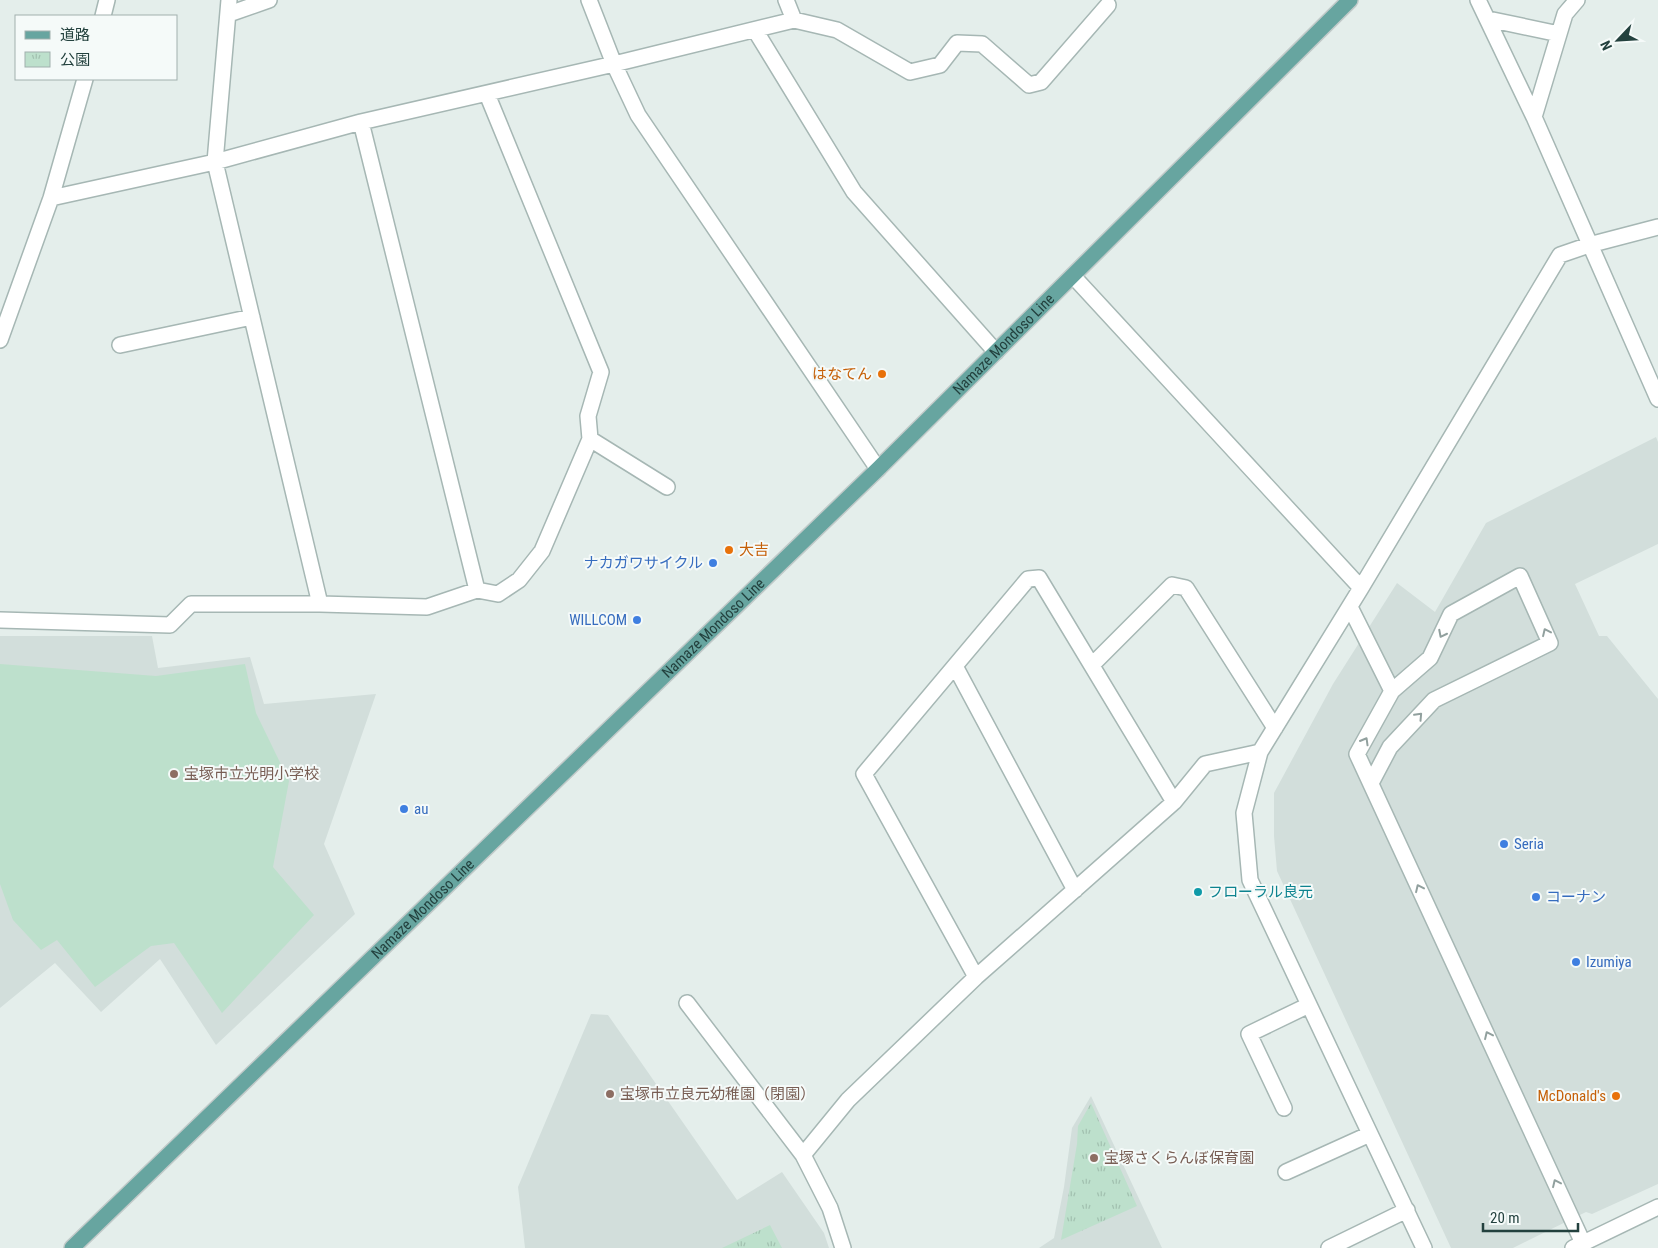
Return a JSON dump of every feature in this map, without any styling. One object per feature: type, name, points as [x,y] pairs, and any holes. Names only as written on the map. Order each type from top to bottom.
[{"type":"main road","name":"Namaze Mondoso Line","points":[[72,1248],[878,469],[1350,0]]},
{"type":"street","points":[[103,15],[107,0]]},
{"type":"street","points":[[269,0],[229,7],[215,162],[320,604]]},
{"type":"street","points":[[589,0],[614,64],[638,115],[878,469]]},
{"type":"street","points":[[786,0],[794,20]]},
{"type":"street","points":[[1478,0],[1534,117],[1589,246],[1658,399]]},
{"type":"street","points":[[1534,117],[1565,14],[1577,0]]},
{"type":"street","points":[[51,198],[215,162],[361,122],[487,94],[794,20],[837,30],[910,72],[940,65],[957,43],[982,44],[1029,85],[1041,82],[1108,5]]},
{"type":"street","points":[[1488,19],[1559,34]]},
{"type":"street","points":[[755,30],[854,192],[996,352]]},
{"type":"street","points":[[0,340],[51,198],[85,80]]},
{"type":"street","points":[[0,620],[170,625],[191,604],[320,604],[427,607],[477,590],[498,594],[519,580],[542,551],[590,439],[588,416],[601,372],[487,94]]},
{"type":"street","points":[[361,122],[477,590]]},
{"type":"street","points":[[1424,1248],[1250,880],[1244,814],[1260,752],[1361,588],[1560,255],[1658,227]]},
{"type":"street","points":[[1073,276],[1361,588]]},
{"type":"street","points":[[120,345],[252,317]]},
{"type":"street","points":[[590,439],[667,487]]},
{"type":"street","points":[[1371,783],[1390,747],[1434,700],[1550,643],[1520,576],[1451,614],[1430,658],[1392,690],[1357,754],[1578,1245],[1658,1207]]},
{"type":"street","points":[[976,977],[864,774],[1028,579],[1040,578],[1174,802]]},
{"type":"street","points":[[1092,665],[1172,585],[1186,588],[1275,728]]},
{"type":"street","points":[[1350,606],[1392,690]]},
{"type":"street","points":[[954,666],[1075,890]]},
{"type":"street","points":[[803,1155],[848,1100],[976,977],[1174,802],[1205,764],[1260,752]]},
{"type":"street","points":[[687,1003],[803,1155],[830,1208],[843,1248]]},
{"type":"street","points":[[1284,1108],[1249,1034],[1309,1006]]},
{"type":"street","points":[[1286,1172],[1370,1134]]},
{"type":"street","points":[[1330,1248],[1406,1210]]},
{"type":"shaded area","points":[[1656,437],[1658,442],[1658,544],[1575,584],[1599,636],[1607,636],[1658,699],[1658,1184],[1592,1214],[1586,1212],[1513,1248],[1451,1248],[1277,871],[1274,836],[1274,793],[1333,684],[1397,583],[1435,612],[1486,523]]},
{"type":"shaded area","name":"宝塚市立光明小学校","points":[[0,636],[152,636],[158,668],[250,657],[264,704],[376,694],[324,844],[355,914],[216,1045],[160,959],[101,1012],[55,963],[0,1008]]},
{"type":"shaded area","name":"宝塚市立良元幼稚園（閉園）","points":[[591,1014],[608,1015],[737,1200],[782,1172],[824,1233],[829,1248],[525,1248],[518,1187]]},
{"type":"shaded area","name":"宝塚さくらんぼ保育園","points":[[1091,1096],[1162,1248],[1039,1248],[1054,1238],[1064,1187],[1072,1128]]},
{"type":"green space","name":"宝塚市立光明小学校","points":[[0,664],[156,676],[245,664],[256,713],[289,781],[273,867],[314,915],[222,1013],[174,943],[151,946],[95,987],[57,940],[41,950],[13,920],[0,884]]},
{"type":"green space","points":[[1091,1103],[1137,1206],[1061,1240],[1077,1144],[1078,1126]]},
{"type":"green space","points":[[770,1225],[782,1248],[722,1248]]},
{"type":"place","name":"はなてん","points":[[882,374]]},
{"type":"place","name":"大吉","points":[[729,550]]},
{"type":"place","name":"ナカガワサイクル","points":[[713,563]]},
{"type":"place","name":"WILLCOM","points":[[637,620]]},
{"type":"place","name":"宝塚市立光明小学校","points":[[174,774]]},
{"type":"place","name":"au","points":[[404,809]]},
{"type":"place","name":"Seria","points":[[1504,844]]},
{"type":"place","name":"フローラル良元","points":[[1198,892]]},
{"type":"place","name":"コーナン","points":[[1536,897]]},
{"type":"place","name":"Izumiya","points":[[1576,962]]},
{"type":"place","name":"宝塚市立良元幼稚園（閉園）","points":[[610,1094]]},
{"type":"place","name":"McDonald's","points":[[1616,1096]]},
{"type":"place","name":"宝塚さくらんぼ保育園","points":[[1094,1158]]}]
